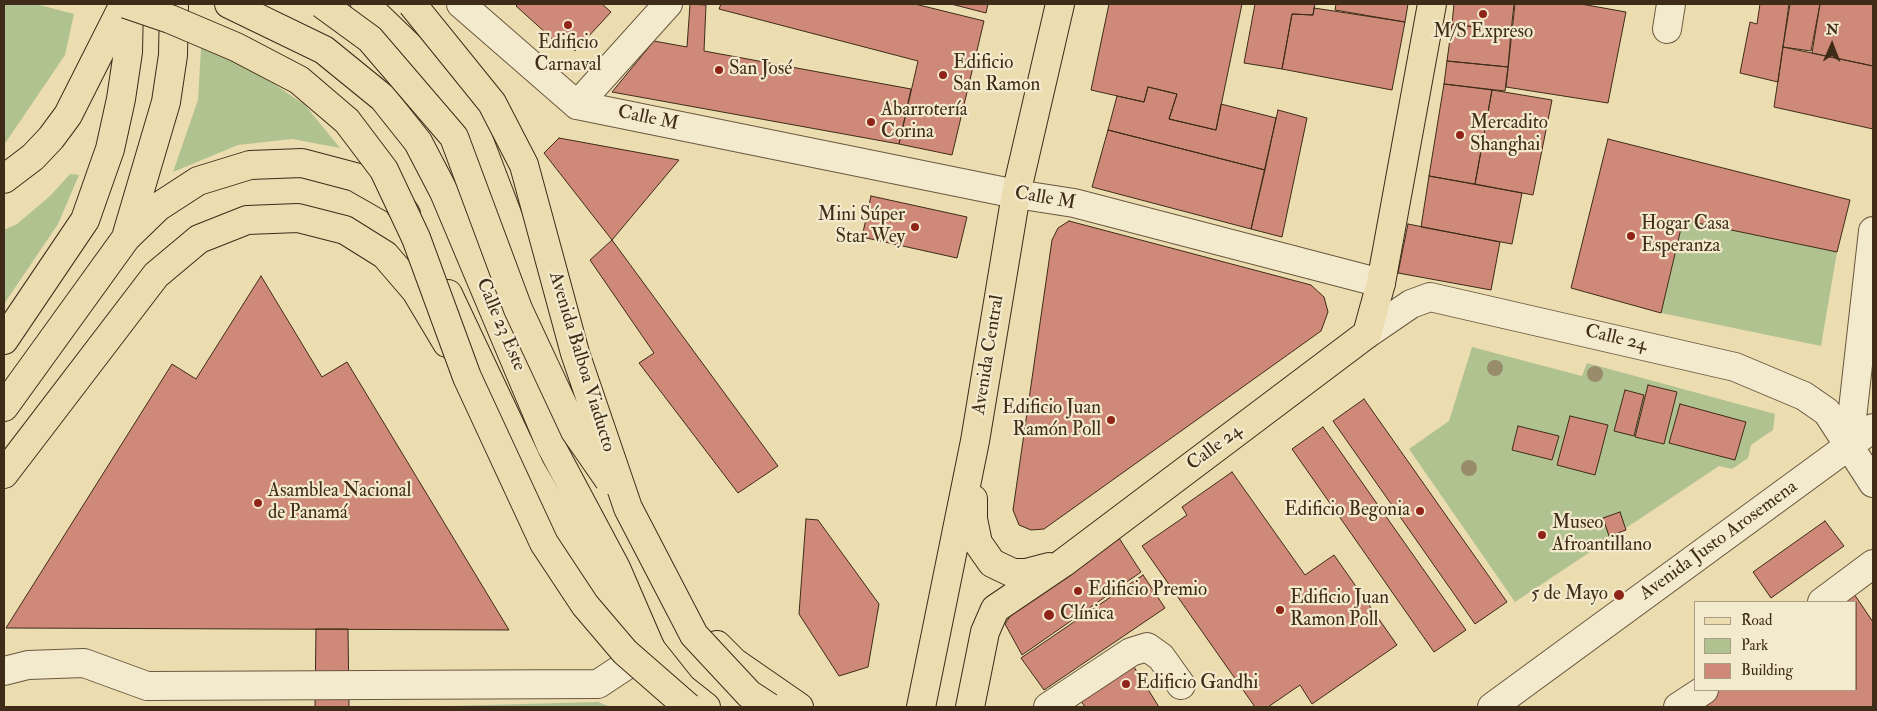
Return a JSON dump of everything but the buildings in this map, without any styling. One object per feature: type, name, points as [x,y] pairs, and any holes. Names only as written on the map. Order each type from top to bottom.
[{"type":"main road","points":[[4,179],[33,157],[51,138],[68,115],[126,4]]},
{"type":"main road","points":[[4,340],[85,220],[110,149],[121,99],[128,52],[126,4]]},
{"type":"main road","points":[[126,4],[170,19],[228,44],[299,80],[347,122],[384,170],[416,238],[467,377],[544,543],[585,605],[625,652],[688,707]]},
{"type":"main road","points":[[126,238],[166,102],[173,54],[174,4]]},
{"type":"main road","name":"Calle 23 Este","points":[[229,4],[324,50],[383,98],[418,142],[444,192],[552,446],[616,568],[651,649],[682,688],[706,707]]},
{"type":"main road","points":[[322,4],[370,39],[454,137],[518,309],[576,431],[628,508]]},
{"type":"main road","points":[[365,4],[415,52],[470,117],[593,438],[632,530],[660,578],[693,622],[734,662],[799,707]]},
{"type":"main road","name":"Avenida Balboa Viaducto","points":[[412,4],[492,103],[524,164],[575,353],[628,508],[694,635],[748,694],[769,707]]},
{"type":"main road","name":"Avenida Central","points":[[921,707],[975,441],[1016,194],[1060,4]]},
{"type":"main road","points":[[1367,334],[1381,283],[1432,4]]},
{"type":"main road","points":[[4,407],[126,238],[158,207],[198,181],[250,165],[302,163],[355,177],[397,201],[424,244],[530,468],[599,586],[651,649]]},
{"type":"main road","points":[[4,474],[156,276],[199,239],[247,220],[298,218],[345,230],[386,255],[416,291],[467,377]]},
{"type":"main road","name":"Calle 24","points":[[970,707],[984,632],[990,615],[1001,604],[1063,563],[1367,334]]},
{"type":"main road","points":[[975,441],[973,519],[978,543],[984,553],[992,563],[1013,573],[1031,572],[1063,563]]},
{"type":"main road","points":[[976,678],[987,707]]},
{"type":"main road","points":[[904,707],[926,679]]},
{"type":"street","name":"Calle M","points":[[461,4],[576,105],[1016,194],[1074,203],[1381,283]]},
{"type":"street","points":[[576,105],[668,4]]},
{"type":"street","points":[[1849,445],[1873,231]]},
{"type":"street","name":"Calle 24","points":[[1367,334],[1410,304],[1430,297],[1735,367],[1804,396],[1827,412],[1873,483]]},
{"type":"street","name":"Avenida Justo Arosemena","points":[[1492,707],[1873,428]]},
{"type":"street","points":[[1823,601],[1873,564]]},
{"type":"street","points":[[1048,707],[1131,652],[1147,648],[1161,657],[1181,685]]},
{"type":"street","points":[[4,671],[28,665],[84,663],[147,686],[416,696],[598,684],[651,649]]},
{"type":"street","points":[[1678,707],[1702,691]]},
{"type":"green space","points":[[4,4],[36,4],[74,14],[65,55],[4,145]]},
{"type":"green space","points":[[201,48],[237,63],[274,84],[305,105],[340,148],[292,139],[238,145],[173,172],[198,100]]},
{"type":"green space","points":[[70,174],[79,175],[58,224],[4,304],[4,230],[17,224],[50,196]]},
{"type":"green space","points":[[1683,220],[1837,252],[1821,346],[1661,313]]},
{"type":"green space","name":"Museo Afroantillano","points":[[1472,347],[1582,376],[1587,363],[1775,414],[1773,430],[1751,445],[1748,458],[1732,469],[1719,466],[1515,602],[1409,449],[1449,421]]},
{"type":"green space","points":[[598,702],[611,707],[446,707],[448,706]]},
{"type":"place","name":"M/S Expreso","points":[[1483,14]]},
{"type":"place","name":"Edificio Carnaval","points":[[568,25]]},
{"type":"place","name":"San José","points":[[719,70]]},
{"type":"place","name":"Edificio San Ramon","points":[[943,75]]},
{"type":"place","name":"Abarrotería Corina","points":[[871,122]]},
{"type":"place","name":"Mercadito Shanghai","points":[[1460,135]]},
{"type":"place","name":"Mini Súper Star Wey","points":[[915,227]]},
{"type":"place","name":"Hogar Casa Esperanza","points":[[1631,236]]},
{"type":"place","name":"Edificio Juan Ramón Poll","points":[[1111,420]]},
{"type":"place","name":"Asamblea Nacional de Panamá","points":[[258,503]]},
{"type":"place","name":"Edificio Begonia","points":[[1420,511]]},
{"type":"place","name":"Museo Afroantillano","points":[[1542,535]]},
{"type":"place","name":"Edificio Premio","points":[[1078,591]]},
{"type":"place","name":"5 de Mayo","points":[[1619,595]]},
{"type":"place","name":"Edificio Juan Ramon Poll","points":[[1280,610]]},
{"type":"place","name":"Clínica","points":[[1049,615]]},
{"type":"place","name":"Edificio Gandhi","points":[[1126,684]]}]
